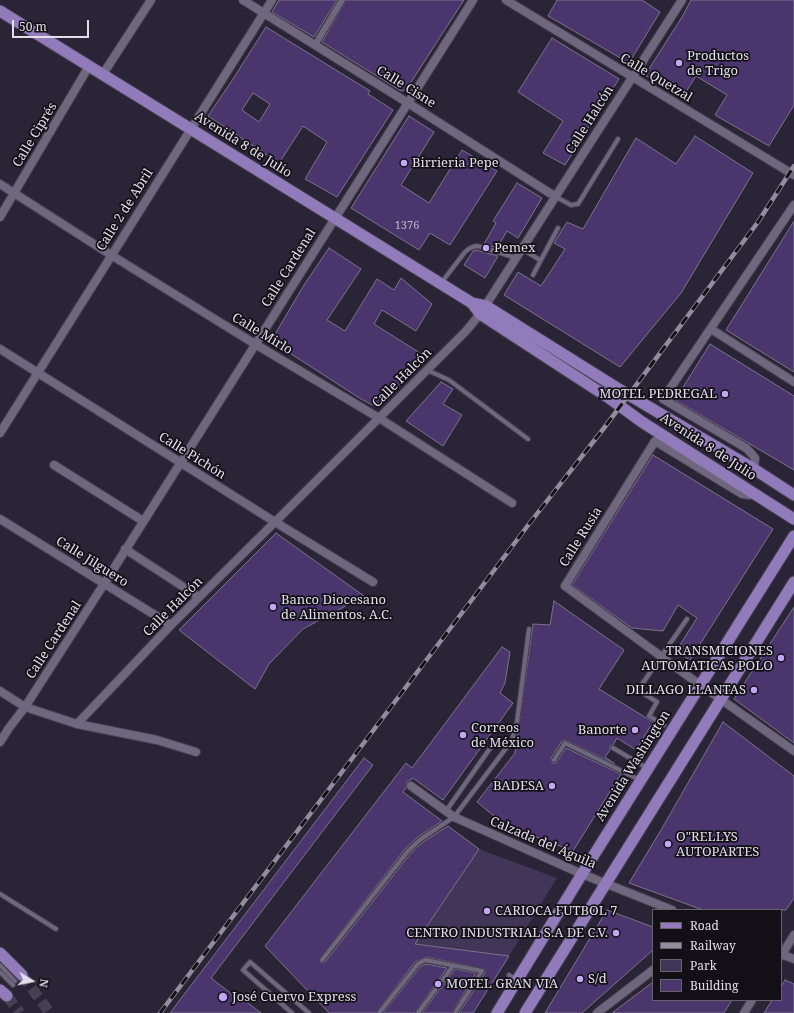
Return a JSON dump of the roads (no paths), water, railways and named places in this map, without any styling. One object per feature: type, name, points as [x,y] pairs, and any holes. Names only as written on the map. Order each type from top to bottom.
[{"type":"main road","name":"Avenida 8 de Julio","points":[[0,11],[472,302],[794,519]]},
{"type":"main road","name":"Avenida 8 de Julio","points":[[483,310],[794,495]]},
{"type":"main road","name":"Avenida Washington","points":[[497,1013],[513,978],[582,874],[794,536]]},
{"type":"main road","points":[[525,1013],[794,582]]},
{"type":"main road","points":[[0,952],[19,978]]},
{"type":"street","points":[[103,74],[151,0]]},
{"type":"street","name":"Calle Cisne","points":[[243,0],[556,197]]},
{"type":"street","name":"Calle 2 de Abril","points":[[0,433],[272,0]]},
{"type":"street","points":[[315,45],[342,0]]},
{"type":"street","name":"Calle Cardenal","points":[[0,742],[4,728],[25,707],[473,0]]},
{"type":"street","name":"Calle Quetzal","points":[[506,0],[632,78],[794,175]]},
{"type":"street","name":"Calle Halcón","points":[[77,724],[171,625],[427,370],[483,310],[682,0]]},
{"type":"street","name":"Calle Ciprés","points":[[0,217],[89,66]]},
{"type":"street","name":"Calle Mirlo","points":[[0,184],[255,344],[379,418],[512,503]]},
{"type":"street","points":[[754,470],[754,458],[746,448],[663,399],[794,205]]},
{"type":"street","points":[[710,329],[794,382]]},
{"type":"street","name":"Calle Pichón","points":[[0,349],[180,463],[373,582]]},
{"type":"street","name":"Calle Rusia","points":[[755,494],[742,494],[655,441],[565,586],[700,685],[794,751]]},
{"type":"street","points":[[54,465],[143,521]]},
{"type":"street","name":"Calle Jilguero","points":[[0,519],[171,625]]},
{"type":"street","points":[[125,549],[199,597]]},
{"type":"street","points":[[0,691],[25,707],[77,724],[151,739],[196,752]]},
{"type":"street","name":"Calzada del Águila","points":[[412,786],[454,817],[582,874],[670,909]]},
{"type":"street","points":[[782,953],[794,935]]},
{"type":"street","points":[[782,955],[794,959]]},
{"type":"street","points":[[598,1013],[652,971]]},
{"type":"street","points":[[744,1013],[751,1001]]},
{"type":"lane","points":[[556,197],[571,205],[578,204],[618,139]]},
{"type":"lane","points":[[533,275],[558,228]]},
{"type":"lane","points":[[440,283],[465,252],[476,246],[516,258]]},
{"type":"lane","points":[[522,249],[540,260]]},
{"type":"lane","points":[[427,370],[449,380],[528,439]]},
{"type":"lane","points":[[664,725],[649,716],[658,702],[638,690],[687,619]]},
{"type":"lane","points":[[322,960],[408,851],[421,839],[454,817],[513,737],[518,717],[529,629]]},
{"type":"lane","points":[[554,760],[565,743],[641,780]]},
{"type":"lane","points":[[446,812],[491,747]]},
{"type":"lane","points":[[613,748],[648,769]]},
{"type":"lane","points":[[0,894],[56,929]]},
{"type":"lane","points":[[379,1013],[418,964],[425,960],[482,970],[455,1013]]},
{"type":"lane","points":[[292,1013],[243,970],[250,962],[309,1013]]},
{"type":"lane","points":[[0,965],[19,978]]},
{"type":"lane","points":[[418,1013],[453,966]]},
{"type":"lane","points":[[0,972],[13,985]]},
{"type":"tunnel","points":[[22,975],[50,1013]]},
{"type":"tunnel","points":[[7,996],[20,1013]]},
{"type":"railway","points":[[160,1013],[529,524],[604,428],[758,222],[794,166]]},
{"type":"place","name":"Productos de Trigo","points":[[679,63]]},
{"type":"place","name":"Birrieria Pepe","points":[[404,163]]},
{"type":"place","name":"Pemex","points":[[486,248]]},
{"type":"place","name":"MOTEL PEDREGAL","points":[[725,394]]},
{"type":"place","name":"Banco Diocesano de Alimentos, A.C.","points":[[273,607]]},
{"type":"place","name":"TRANSMICIONES AUTOMATICAS POLO","points":[[781,658]]},
{"type":"place","name":"DILLAGO LLANTAS","points":[[754,690]]},
{"type":"place","name":"Banorte","points":[[635,730]]},
{"type":"place","name":"Correos de México","points":[[463,735]]},
{"type":"place","name":"BADESA","points":[[552,786]]},
{"type":"place","name":"O\"RELLYS AUTOPARTES","points":[[668,844]]},
{"type":"place","name":"CARIOCA FUTBOL 7","points":[[487,911]]},
{"type":"place","name":"CENTRO INDUSTRIAL S.A DE C.V.","points":[[616,933]]},
{"type":"place","name":"S/d","points":[[580,979]]},
{"type":"place","name":"MOTEL GRAN VIA","points":[[438,984]]},
{"type":"place","name":"José Cuervo Express","points":[[223,997]]}]
